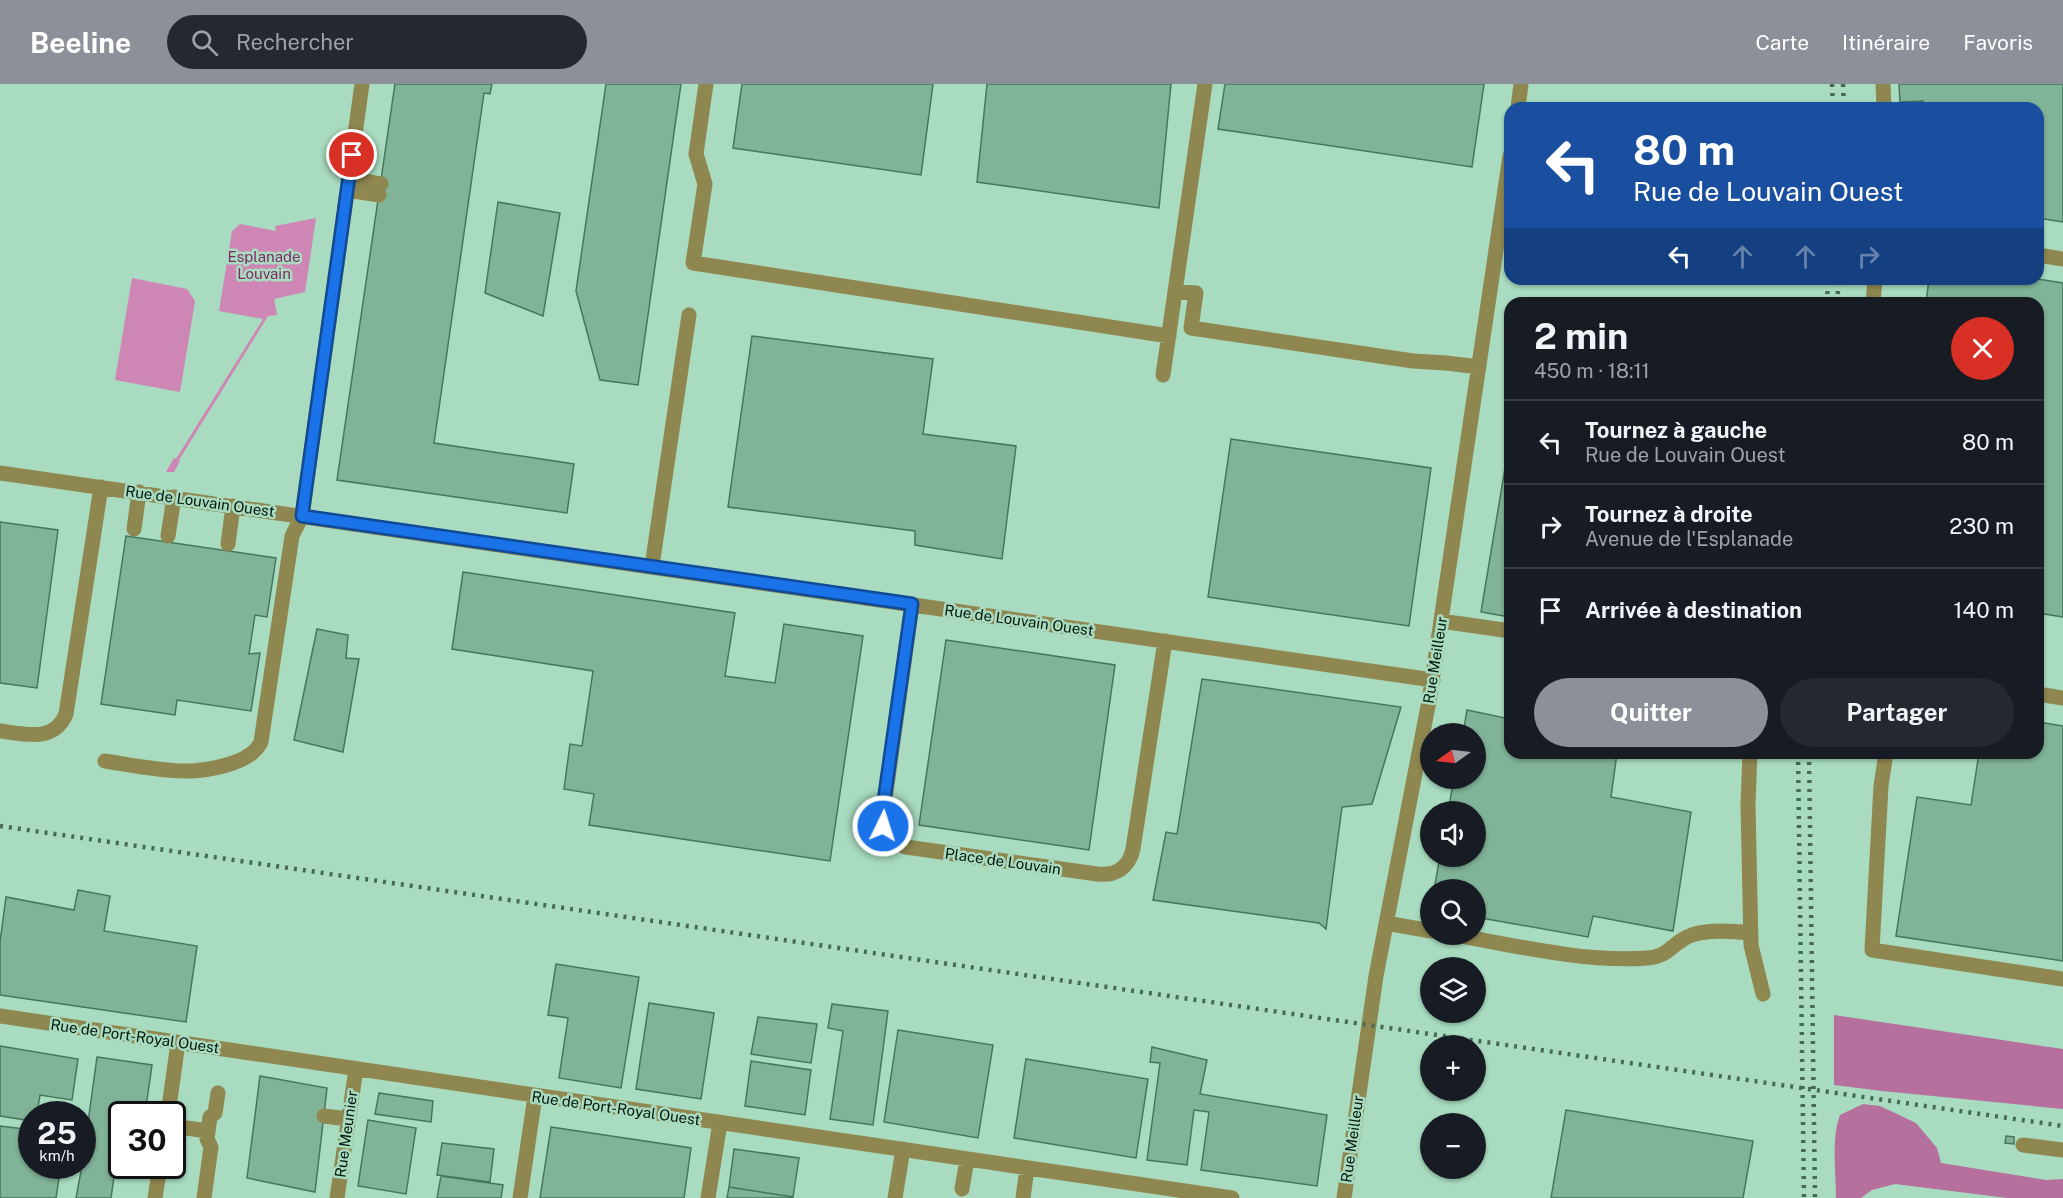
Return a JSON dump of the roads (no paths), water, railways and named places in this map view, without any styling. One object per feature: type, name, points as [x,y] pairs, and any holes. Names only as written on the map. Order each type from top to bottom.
[{"type":"street","points":[[105,761],[191,771],[235,762],[256,751],[261,742],[292,536],[302,516],[362,84]]},
{"type":"street","points":[[706,84],[696,154],[705,184],[693,263],[1169,336]]},
{"type":"street","points":[[1163,375],[1205,84]]},
{"type":"street","points":[[1519,102],[1521,84]]},
{"type":"street","points":[[1883,84],[1884,102]]},
{"type":"street","points":[[348,185],[380,190]]},
{"type":"street","name":"Rue Meilleur","points":[[1344,1198],[1369,1015],[1433,680],[1504,197]]},
{"type":"street","points":[[2044,256],[2063,259]]},
{"type":"street","points":[[1175,291],[1196,293],[1191,328],[1413,361],[1479,367]]},
{"type":"street","points":[[652,566],[689,315]]},
{"type":"street","name":"Rue de Louvain Ouest","points":[[0,473],[1433,680]]},
{"type":"street","points":[[0,731],[43,735],[57,727],[66,714],[100,487]]},
{"type":"street","points":[[134,530],[139,492]]},
{"type":"street","points":[[168,536],[174,497]]},
{"type":"street","points":[[228,544],[233,506]]},
{"type":"street","name":"Place de Louvain","points":[[912,604],[882,821],[891,840],[906,847],[1096,874],[1110,874],[1121,870],[1130,859],[1133,849],[1165,642]]},
{"type":"street","points":[[1441,621],[1504,630]]},
{"type":"street","points":[[2044,695],[2063,698]]},
{"type":"street","points":[[1750,759],[1748,804],[1750,933],[1763,994]]},
{"type":"street","points":[[1885,759],[1881,786],[1872,950],[2063,980]]},
{"type":"street","points":[[1386,923],[1420,929]]},
{"type":"street","points":[[1486,940],[1593,957],[1645,959],[1666,953],[1683,939],[1694,934],[1733,931],[1750,933]]},
{"type":"street","name":"Rue de Port-Royal Ouest","points":[[0,1016],[1232,1198]]},
{"type":"street","points":[[170,1101],[178,1043]]},
{"type":"street","name":"Rue Meunier","points":[[337,1198],[356,1070]]},
{"type":"street","points":[[204,1198],[211,1147],[207,1139],[208,1131],[210,1117],[215,1113],[218,1093]]},
{"type":"street","points":[[520,1198],[535,1095]]},
{"type":"street","points":[[324,1116],[348,1119]]},
{"type":"street","points":[[708,1198],[720,1123]]},
{"type":"street","points":[[186,1128],[208,1131]]},
{"type":"street","points":[[2023,1145],[2063,1150]]},
{"type":"street","points":[[895,1198],[903,1149]]},
{"type":"street","points":[[962,1189],[967,1159]]},
{"type":"street","points":[[1023,1198],[1027,1168]]},
{"type":"street","points":[[155,1198],[158,1179]]},
{"type":"railway","points":[[1832,84],[1833,102]]},
{"type":"railway","points":[[1843,84],[1844,102]]},
{"type":"railway","points":[[1827,297],[1828,285]]},
{"type":"railway","points":[[1838,285],[1838,297]]},
{"type":"railway","points":[[1798,759],[1804,1198]]},
{"type":"railway","points":[[1809,759],[1815,1198]]},
{"type":"railway","points":[[0,826],[2063,1126]]},
{"type":"park label","name":"Esplanade Louvain","points":[[264,264]]}]
